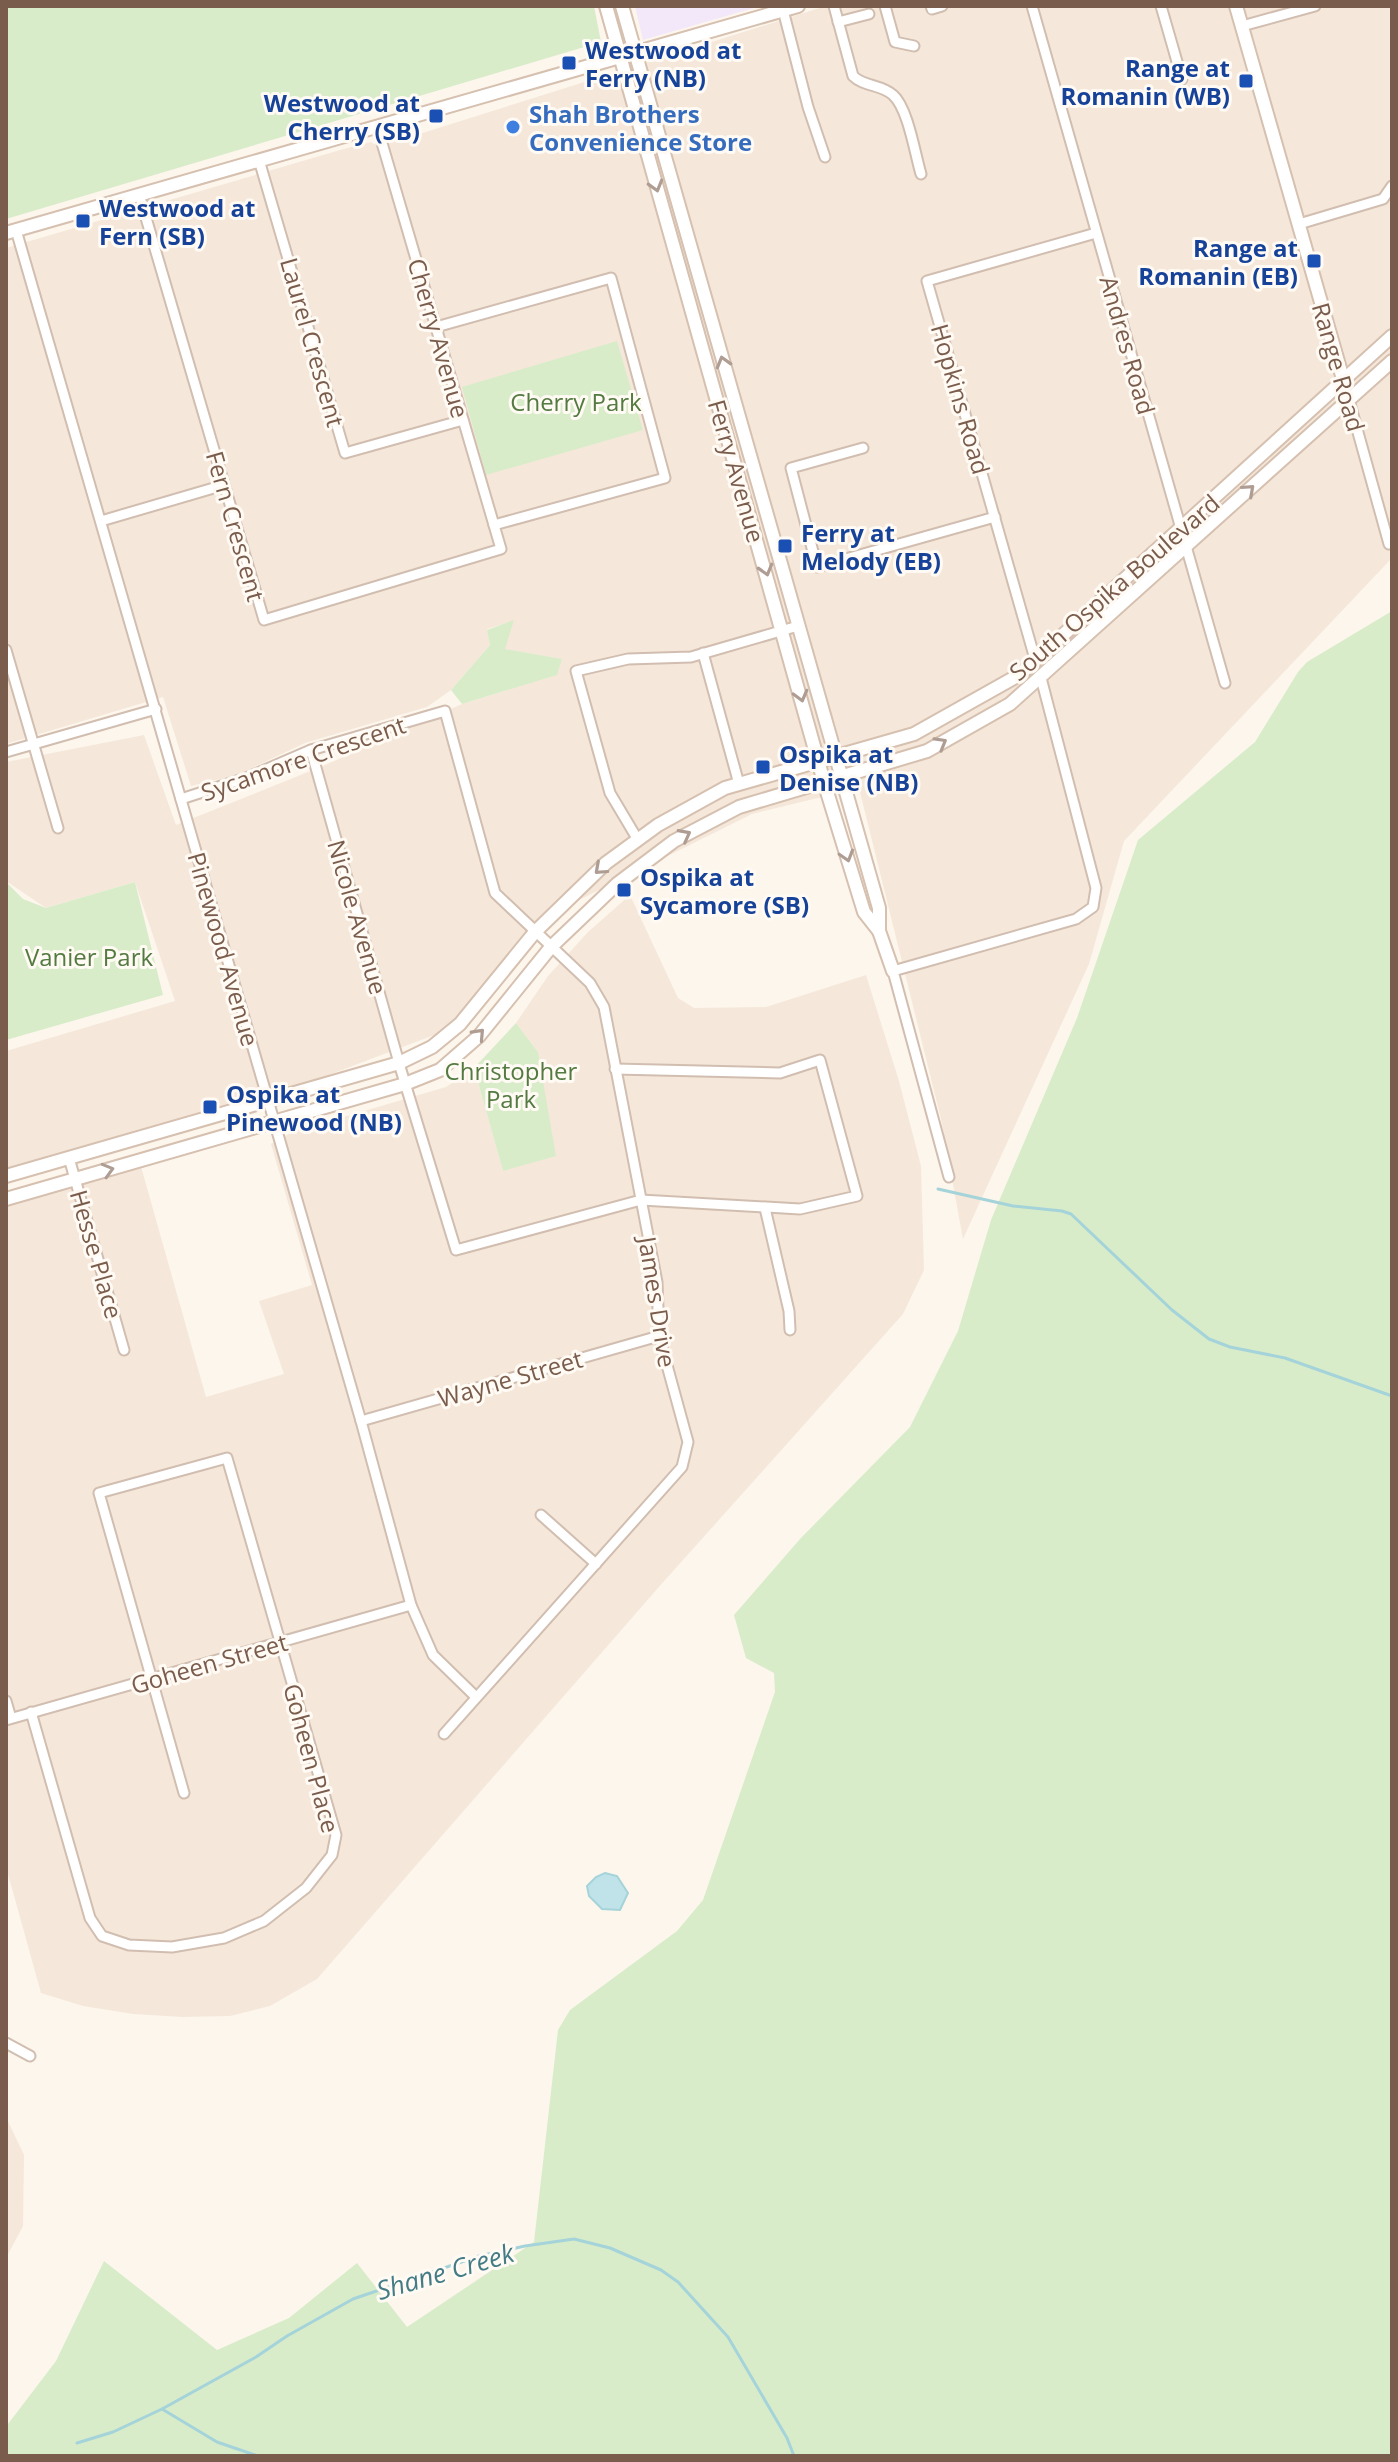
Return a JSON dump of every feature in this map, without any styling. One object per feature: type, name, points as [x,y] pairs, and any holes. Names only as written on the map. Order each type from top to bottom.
[{"type":"main road","name":"Ferry Avenue","points":[[606,6],[818,762],[864,912],[879,931],[893,971]]},
{"type":"main road","name":"Ferry Avenue","points":[[622,6],[879,908],[879,931]]},
{"type":"main road","points":[[11,231],[798,6]]},
{"type":"main road","name":"Range Road","points":[[1236,6],[1349,400]]},
{"type":"main road","name":"South Ospika Boulevard","points":[[6,1176],[399,1063],[432,1047],[460,1024],[535,932],[606,863],[672,818],[725,788],[914,734],[1019,675],[1392,336]]},
{"type":"main road","name":"South Ospika Boulevard","points":[[6,1199],[405,1084],[440,1070],[479,1036],[551,947],[617,884],[674,841],[739,807],[927,751],[1010,704],[1392,361]]},
{"type":"street","points":[[834,6],[853,76],[861,84],[895,96],[902,108],[921,174]]},
{"type":"street","points":[[885,6],[895,42],[914,46]]},
{"type":"street","points":[[931,6],[932,9],[942,6]]},
{"type":"street","name":"Andres Road","points":[[1032,6],[1225,683]]},
{"type":"street","points":[[1161,6],[1182,79]]},
{"type":"street","points":[[1242,26],[1315,6]]},
{"type":"street","points":[[783,10],[808,107],[825,157]]},
{"type":"street","points":[[838,22],[869,14]]},
{"type":"street","name":"Cherry Avenue","points":[[377,126],[501,549]]},
{"type":"street","name":"Laurel Crescent","points":[[259,160],[345,453],[463,420]]},
{"type":"street","points":[[1299,224],[1383,199],[1392,186]]},
{"type":"street","name":"Fern Crescent","points":[[139,194],[264,620],[501,549]]},
{"type":"street","name":"Pinewood Avenue","points":[[11,231],[156,709],[411,1605],[433,1655],[476,1697]]},
{"type":"street","name":"Hopkins Road","points":[[1035,659],[927,281],[1096,233]]},
{"type":"street","points":[[436,327],[611,278],[665,478],[494,525]]},
{"type":"street","name":"Range Road","points":[[1349,400],[1389,544]]},
{"type":"street","points":[[863,448],[791,468],[817,567],[995,517]]},
{"type":"street","points":[[101,521],[224,485]]},
{"type":"street","points":[[638,840],[610,793],[576,671],[628,659],[691,657],[798,626]]},
{"type":"street","points":[[6,650],[58,828]]},
{"type":"street","points":[[703,653],[739,784]]},
{"type":"street","points":[[893,971],[1076,919],[1093,907],[1096,888],[1041,678]]},
{"type":"street","points":[[6,752],[156,709]]},
{"type":"street","name":"Sycamore Crescent","points":[[181,799],[246,778],[311,750],[445,711],[495,893],[551,947]]},
{"type":"street","name":"Nicole Avenue","points":[[311,750],[405,1084],[456,1250],[641,1200]]},
{"type":"street","name":"James Drive","points":[[444,1734],[682,1467],[688,1442],[659,1336],[657,1282],[604,1007],[590,983],[551,947]]},
{"type":"street","name":"Ferry Avenue","points":[[893,971],[949,1177]]},
{"type":"street","points":[[615,1069],[780,1073],[820,1060],[857,1196],[800,1209],[641,1200]]},
{"type":"street","name":"Hesse Place","points":[[69,1158],[124,1350]]},
{"type":"street","points":[[765,1208],[789,1311],[790,1330]]},
{"type":"street","name":"Wayne Street","points":[[361,1421],[659,1336]]},
{"type":"street","name":"Goheen Place","points":[[31,1712],[90,1918],[102,1936],[129,1945],[172,1947],[224,1938],[264,1921],[306,1888],[332,1855],[336,1835],[227,1458],[99,1493],[151,1679]]},
{"type":"street","points":[[541,1515],[596,1564]]},
{"type":"street","name":"Goheen Street","points":[[8,1719],[411,1605]]},
{"type":"street","points":[[151,1679],[184,1793]]},
{"type":"street","points":[[6,1701],[8,1719]]},
{"type":"street","points":[[6,2043],[30,2056]]},
{"type":"shaded area","points":[[635,6],[761,6],[643,40]]},
{"type":"shaded area","points":[[826,6],[1392,6],[1392,558],[1124,841],[1089,964],[963,1239],[941,1119],[859,788],[752,814],[569,905],[466,1023],[273,1096],[6,1171],[6,1051],[175,1001],[135,882],[46,908],[6,881],[6,762],[144,735],[176,825],[323,766],[462,704],[556,675],[561,659],[504,649],[513,621],[487,629],[490,645],[451,690],[427,707],[305,743],[237,775],[191,786],[163,697],[6,744],[6,248],[340,150],[371,142],[378,147]]},
{"type":"shaded area","points":[[630,895],[678,998],[694,1008],[766,1007],[866,975],[921,1166],[924,1270],[903,1314],[658,1588],[317,1979],[270,2006],[230,2016],[133,2014],[83,2006],[41,1993],[6,1867],[6,1199],[140,1163],[206,1397],[284,1374],[259,1301],[312,1285],[271,1144],[292,1132],[446,1087],[474,1068],[503,1171],[538,1052],[516,1023],[548,976],[588,932]]},
{"type":"shaded area","points":[[6,2117],[24,2155],[23,2226],[6,2258]]},
{"type":"green space","points":[[6,6],[594,6],[601,42],[6,219]]},
{"type":"green space","name":"Cherry Park","points":[[617,341],[643,430],[486,475],[462,387]]},
{"type":"green space","points":[[1392,611],[1392,2456],[6,2456],[8,2424],[56,2361],[104,2261],[217,2350],[289,2318],[357,2263],[407,2327],[534,2242],[558,2030],[570,2010],[677,1931],[703,1900],[775,1692],[774,1673],[746,1658],[734,1615],[800,1539],[910,1427],[958,1331],[991,1220],[1077,1018],[1138,840],[1255,742],[1307,662]]},
{"type":"green space","points":[[514,620],[505,649],[562,659],[557,675],[462,704],[451,690],[490,645],[487,630]]},
{"type":"green space","name":"Vanier Park","points":[[6,882],[23,899],[46,908],[135,882],[163,995],[6,1040]]},
{"type":"green space","name":"Christopher Park","points":[[516,1023],[538,1052],[556,1156],[503,1171],[474,1068]]},
{"type":"water","points":[[605,1873],[617,1876],[628,1893],[620,1910],[602,1909],[589,1896],[587,1886]]},
{"type":"waterway","points":[[938,1189],[1013,1206],[1071,1214],[1172,1310],[1209,1339],[1230,1347],[1285,1358],[1392,1396]]},
{"type":"waterway","name":"Shane Creek","points":[[77,2443],[113,2432],[162,2409],[353,2299],[479,2256],[574,2239],[610,2248],[661,2270],[678,2282],[728,2337],[787,2438],[794,2456]]},
{"type":"waterway","points":[[162,2409],[217,2442],[258,2456]]},
{"type":"place","name":"Westwood at Ferry (NB)","points":[[569,63]]},
{"type":"place","name":"Range at Romanin (WB)","points":[[1246,81]]},
{"type":"place","name":"Westwood at Cherry (SB)","points":[[436,116]]},
{"type":"place","name":"Shah Brothers Convenience Store","points":[[513,127]]},
{"type":"place","name":"Westwood at Fern (SB)","points":[[83,221]]},
{"type":"place","name":"Range at Romanin (EB)","points":[[1314,261]]},
{"type":"place","name":"Ferry at Melody (EB)","points":[[785,546]]},
{"type":"place","name":"Ospika at Denise (NB)","points":[[763,767]]},
{"type":"place","name":"Ospika at Sycamore (SB)","points":[[624,890]]},
{"type":"place","name":"Ospika at Pinewood (NB)","points":[[210,1107]]}]
